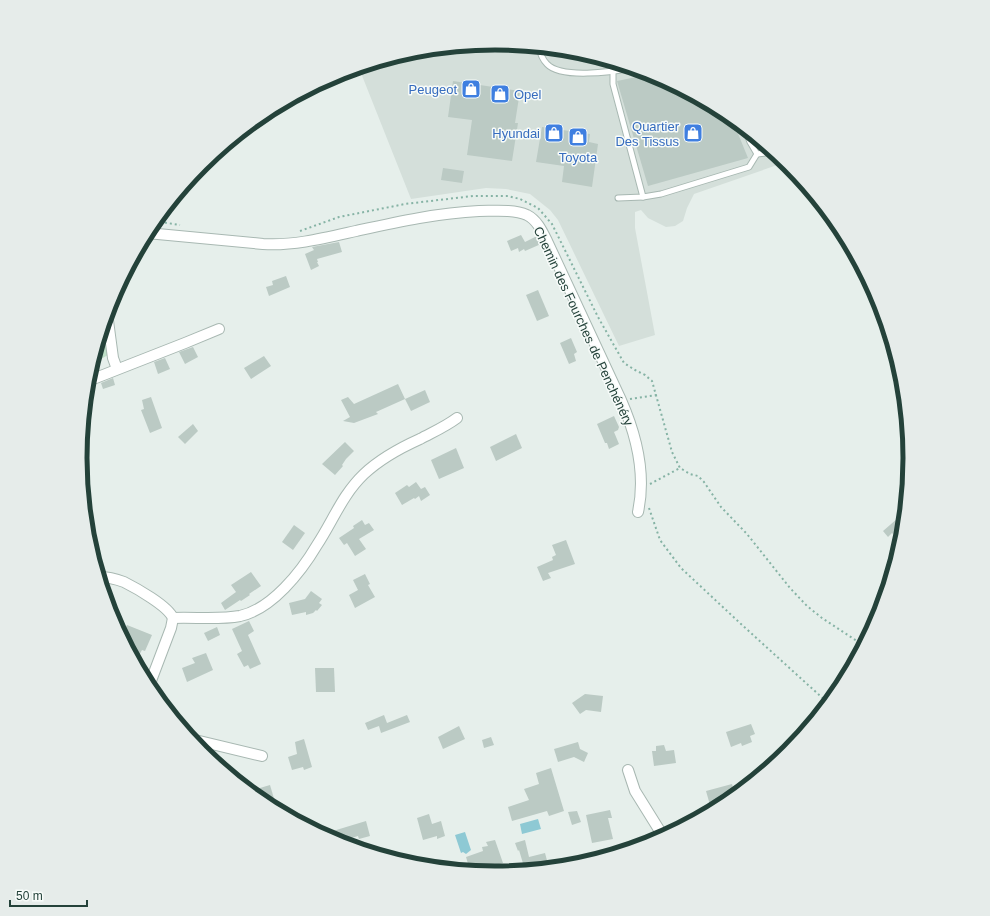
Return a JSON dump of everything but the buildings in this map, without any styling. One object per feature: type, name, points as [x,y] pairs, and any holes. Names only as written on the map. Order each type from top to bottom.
[{"type":"street","name":"Chemin des Fourches de Penchénéry","points":[[154,234],[280,245],[297,243],[441,214],[486,211],[509,212],[527,216],[538,224],[547,241],[621,400],[631,425],[637,447],[641,489],[638,512]]},
{"type":"street","points":[[109,327],[113,358],[117,369]]},
{"type":"street","points":[[95,378],[219,329]]},
{"type":"street","points":[[173,618],[242,616],[264,605],[275,597],[296,575],[317,546],[342,500],[365,473],[397,451],[448,426],[457,418]]},
{"type":"street","points":[[105,578],[124,582],[163,606],[172,614],[173,618],[171,628],[152,678]]},
{"type":"street","points":[[203,742],[262,756]]},
{"type":"street","points":[[628,770],[635,791],[660,831]]},
{"type":"lane","points":[[541,52],[547,64],[555,69],[569,72],[588,73],[621,70]]},
{"type":"lane","points":[[613,72],[613,84],[643,197]]},
{"type":"lane","points":[[749,139],[757,154]]},
{"type":"lane","points":[[757,154],[766,153]]},
{"type":"lane","points":[[618,198],[643,197],[662,194],[749,167],[757,154]]},
{"type":"path","points":[[293,233],[338,217],[405,204],[473,196],[508,196],[520,199],[538,208],[552,224],[615,349],[624,362],[652,381],[672,452],[680,468],[690,474],[698,476],[704,482],[721,507],[748,534],[790,588],[807,606],[822,618],[859,642]]},
{"type":"path","points":[[162,222],[184,226]]},
{"type":"path","points":[[621,400],[656,395]]},
{"type":"path","points":[[680,468],[641,489],[660,540],[681,568],[824,699]]},
{"type":"shaded area","points":[[495,50],[548,53],[601,64],[626,72],[675,92],[722,119],[764,151],[778,165],[694,194],[687,208],[683,221],[675,226],[666,227],[648,218],[641,210],[635,212],[635,228],[655,335],[619,346],[558,220],[550,210],[530,194],[506,189],[486,188],[411,199],[361,73],[389,64],[442,53]]},
{"type":"green space","points":[[106,337],[108,355],[99,360]]},
{"type":"water","points":[[538,819],[541,829],[522,834],[520,824]]},
{"type":"water","points":[[465,832],[471,850],[466,854],[463,852],[461,853],[455,835]]},
{"type":"place","name":"Peugeot","points":[[471,89]]},
{"type":"place","name":"Opel","points":[[500,94]]},
{"type":"place","name":"Hyundai","points":[[554,133]]},
{"type":"place","name":"Quartier Des Tissus","points":[[693,133]]},
{"type":"place","name":"Toyota","points":[[578,137]]}]
